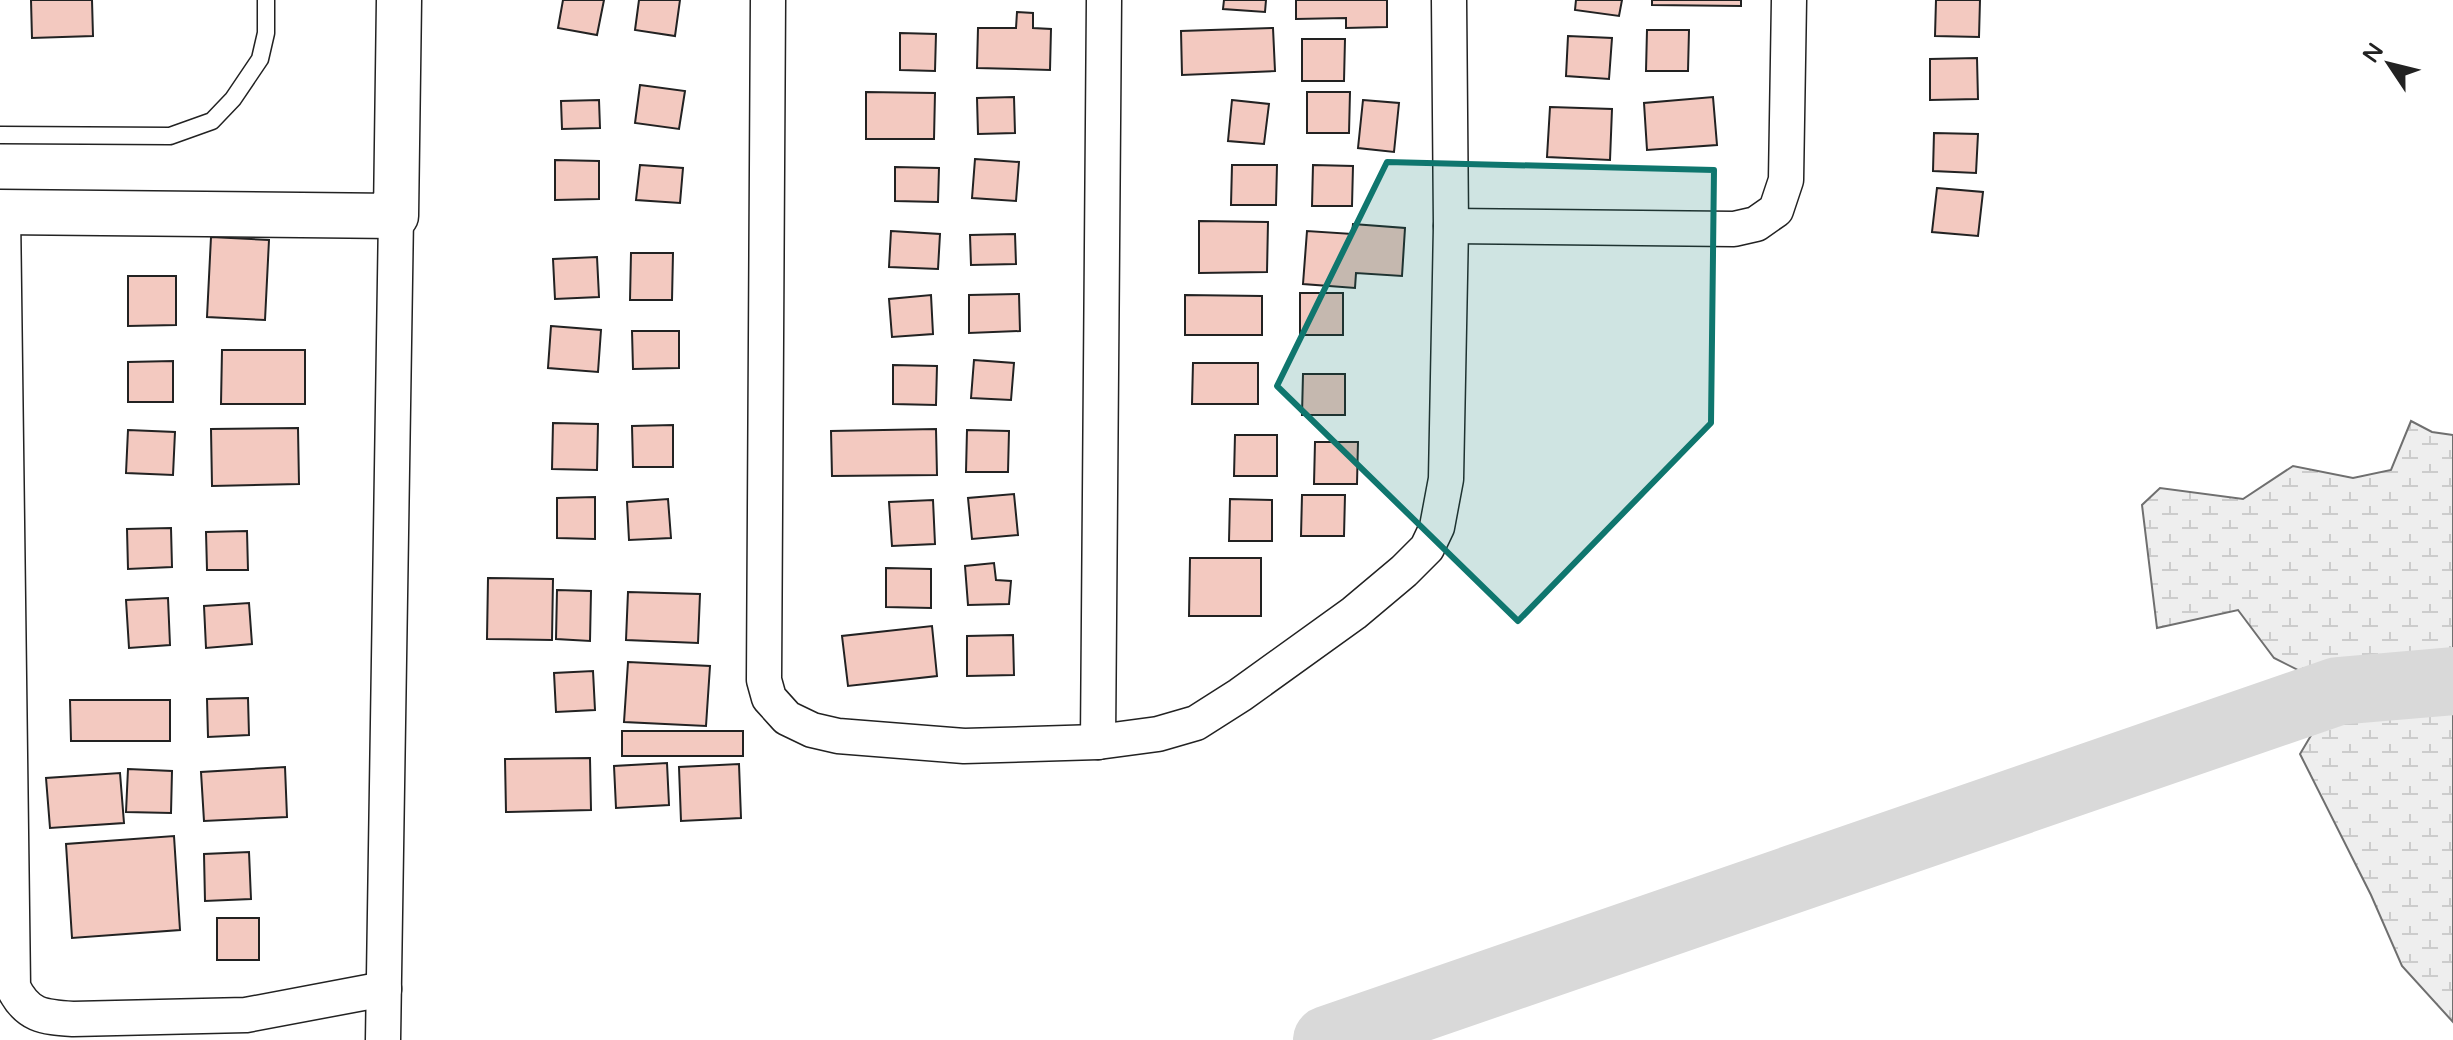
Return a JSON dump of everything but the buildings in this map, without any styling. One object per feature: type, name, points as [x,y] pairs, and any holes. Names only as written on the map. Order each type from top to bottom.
[{"type":"street","points":[[383,1040],[399,0]]},
{"type":"street","points":[[768,0],[764,680],[769,698],[787,718],[812,730],[838,736],[964,746],[1098,742],[1158,734],[1196,723],[1354,613],[1427,548],[1437,527],[1446,479],[1451,226],[1449,0]]},
{"type":"street","points":[[1098,742],[1104,0]]},
{"type":"street","points":[[1451,226],[1734,229],[1756,224],[1776,210],[1786,180],[1789,0]]},
{"type":"street","points":[[384,989],[246,1015],[73,1019],[47,1017],[29,1009],[20,1001],[13,987],[1,212],[396,216]]},
{"type":"lane","points":[[0,135],[170,136],[212,121],[233,99],[260,59],[266,33],[266,0]]},
{"type":"highlighted area","points":[[1387,162],[1714,170],[1711,423],[1518,621],[1277,386]]},
{"type":"green space","points":[[2411,421],[2432,432],[2453,435],[2453,1022],[2402,966],[2371,895],[2300,754],[2338,690],[2274,658],[2238,610],[2157,628],[2142,505],[2160,488],[2243,499],[2293,466],[2353,478],[2391,470]]},
{"type":"waterway","points":[[1327,1040],[2338,691],[2453,681]]}]
